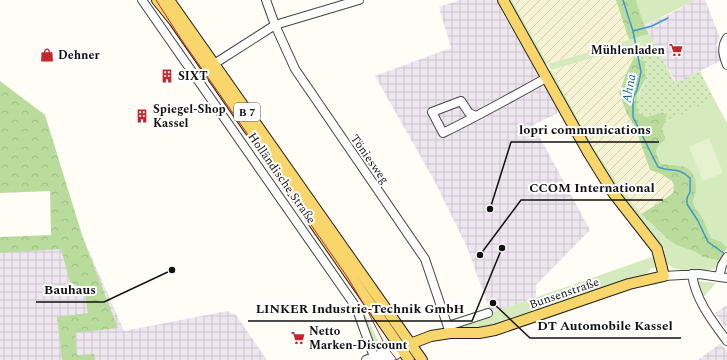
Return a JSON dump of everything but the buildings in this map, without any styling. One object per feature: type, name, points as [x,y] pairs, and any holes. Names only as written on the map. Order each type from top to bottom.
[{"type":"main road","name":"Holländische Straße","points":[[157,0],[174,21],[319,228],[409,360]]},
{"type":"main road","name":"Holländische Straße","points":[[169,0],[422,360]]},
{"type":"main road","points":[[503,0],[588,152],[614,194],[656,249],[664,276]]},
{"type":"main road","name":"Bunsenstraße","points":[[410,344],[449,330],[479,333],[495,330],[629,284],[664,276]]},
{"type":"street","name":"Holländische Straße","points":[[142,0],[356,307],[374,359]]},
{"type":"street","name":"Töniesweg","points":[[266,0],[289,58],[299,75],[425,259],[449,330]]},
{"type":"street","points":[[214,64],[275,25],[359,0]]},
{"type":"street","points":[[725,41],[722,50],[727,64]]},
{"type":"street","points":[[476,116],[469,113],[461,101],[432,112],[443,134],[546,78]]},
{"type":"street","points":[[723,278],[725,260]]},
{"type":"street","points":[[692,274],[699,297],[727,341]]},
{"type":"street","name":"Bunsenstraße","points":[[664,276],[692,274],[723,278]]},
{"type":"street","name":"Bunsenstraße","points":[[449,330],[488,313]]},
{"type":"street","points":[[374,359],[401,350],[410,344]]},
{"type":"shaded area","points":[[460,0],[497,0],[503,14],[560,112],[533,125],[590,230],[536,285],[536,298],[491,313],[467,247],[434,180],[375,76],[451,48],[439,7]]},
{"type":"shaded area","points":[[512,0],[616,0],[629,40],[548,64]]},
{"type":"shaded area","points":[[695,0],[705,0],[720,38],[716,45],[722,60],[676,83],[644,25],[668,15]]},
{"type":"shaded area","points":[[630,47],[634,57],[619,93],[627,114],[635,127],[650,170],[661,174],[672,181],[674,186],[673,193],[641,214],[595,150],[551,70]]},
{"type":"shaded area","points":[[83,238],[124,331],[227,311],[236,315],[267,360],[0,360],[0,243]]},
{"type":"shaded area","points":[[727,305],[727,330],[715,313]]},
{"type":"shaded area","points":[[721,343],[727,352],[727,360],[698,360]]},
{"type":"green space","points":[[507,0],[512,0],[548,64],[544,65]]},
{"type":"green space","points":[[616,0],[636,0],[644,25],[649,34],[629,40]]},
{"type":"green space","points":[[636,0],[695,0],[644,25]]},
{"type":"green space","points":[[649,34],[654,42],[640,45],[642,53],[640,59],[634,57],[630,47],[551,70],[548,64]]},
{"type":"green space","points":[[654,42],[675,83],[700,71],[714,99],[665,123],[667,115],[664,112],[646,117],[638,113],[637,99],[646,75],[645,61],[640,59],[642,53],[640,45]]},
{"type":"green space","points":[[634,57],[645,61],[646,78],[637,96],[646,117],[663,112],[667,115],[662,129],[665,140],[657,148],[659,160],[661,164],[684,167],[691,171],[696,183],[693,201],[696,210],[701,215],[711,238],[722,242],[727,248],[721,261],[703,257],[696,252],[676,245],[641,214],[673,193],[674,186],[672,181],[661,174],[650,170],[635,127],[627,114],[619,93]]},
{"type":"green space","points":[[551,70],[595,150],[641,214],[676,245],[696,252],[703,257],[721,261],[716,268],[705,271],[677,269],[669,265],[652,268],[645,275],[503,323],[481,329],[458,327],[491,313],[655,256],[657,243],[664,251],[665,250],[634,214],[608,176],[548,72]]},
{"type":"green space","points":[[0,81],[45,115],[83,238],[118,328],[75,333],[77,355],[94,354],[95,360],[62,360],[57,317],[88,313],[84,289],[70,282],[61,249],[0,253],[0,237],[51,235],[50,191],[0,193]]},
{"type":"green space","points":[[714,99],[727,123],[727,248],[722,242],[711,238],[701,215],[696,210],[693,201],[695,188],[693,175],[661,164],[657,156],[658,146],[665,136],[662,129],[665,123]]},
{"type":"green space","points":[[709,138],[723,173],[703,181],[689,147]]},
{"type":"green space","points":[[698,281],[716,283],[702,299],[698,286]]},
{"type":"green space","points":[[363,310],[379,342],[373,345],[362,311]]},
{"type":"waterway","name":"Ahna","points":[[623,0],[633,31],[641,72],[637,90],[633,98],[633,117],[658,167],[682,172],[690,178],[690,192],[687,198],[687,204],[698,221],[708,242],[725,254]]},
{"type":"waterway","points":[[633,31],[652,26],[668,18]]},
{"type":"tram line","points":[[156,0],[181,39],[346,275],[366,308],[384,343],[397,360]]},
{"type":"place","name":"Mühlenladen","points":[[676,50]]},
{"type":"place","name":"Dehner","points":[[47,55]]},
{"type":"place","name":"SIXT","points":[[167,76]]},
{"type":"place","name":"Spiegel-Shop Kassel","points":[[142,116]]},
{"type":"place","name":"lopri communications","points":[[490,209]]},
{"type":"place","name":"LINKER Industrie-Technik GmbH","points":[[502,248]]},
{"type":"place","name":"CCOM International","points":[[480,255]]},
{"type":"place","name":"Bauhaus","points":[[172,270]]},
{"type":"place","name":"DT Automobile Kassel","points":[[493,303]]},
{"type":"place","name":"Netto Marken-Discount","points":[[298,338]]}]
